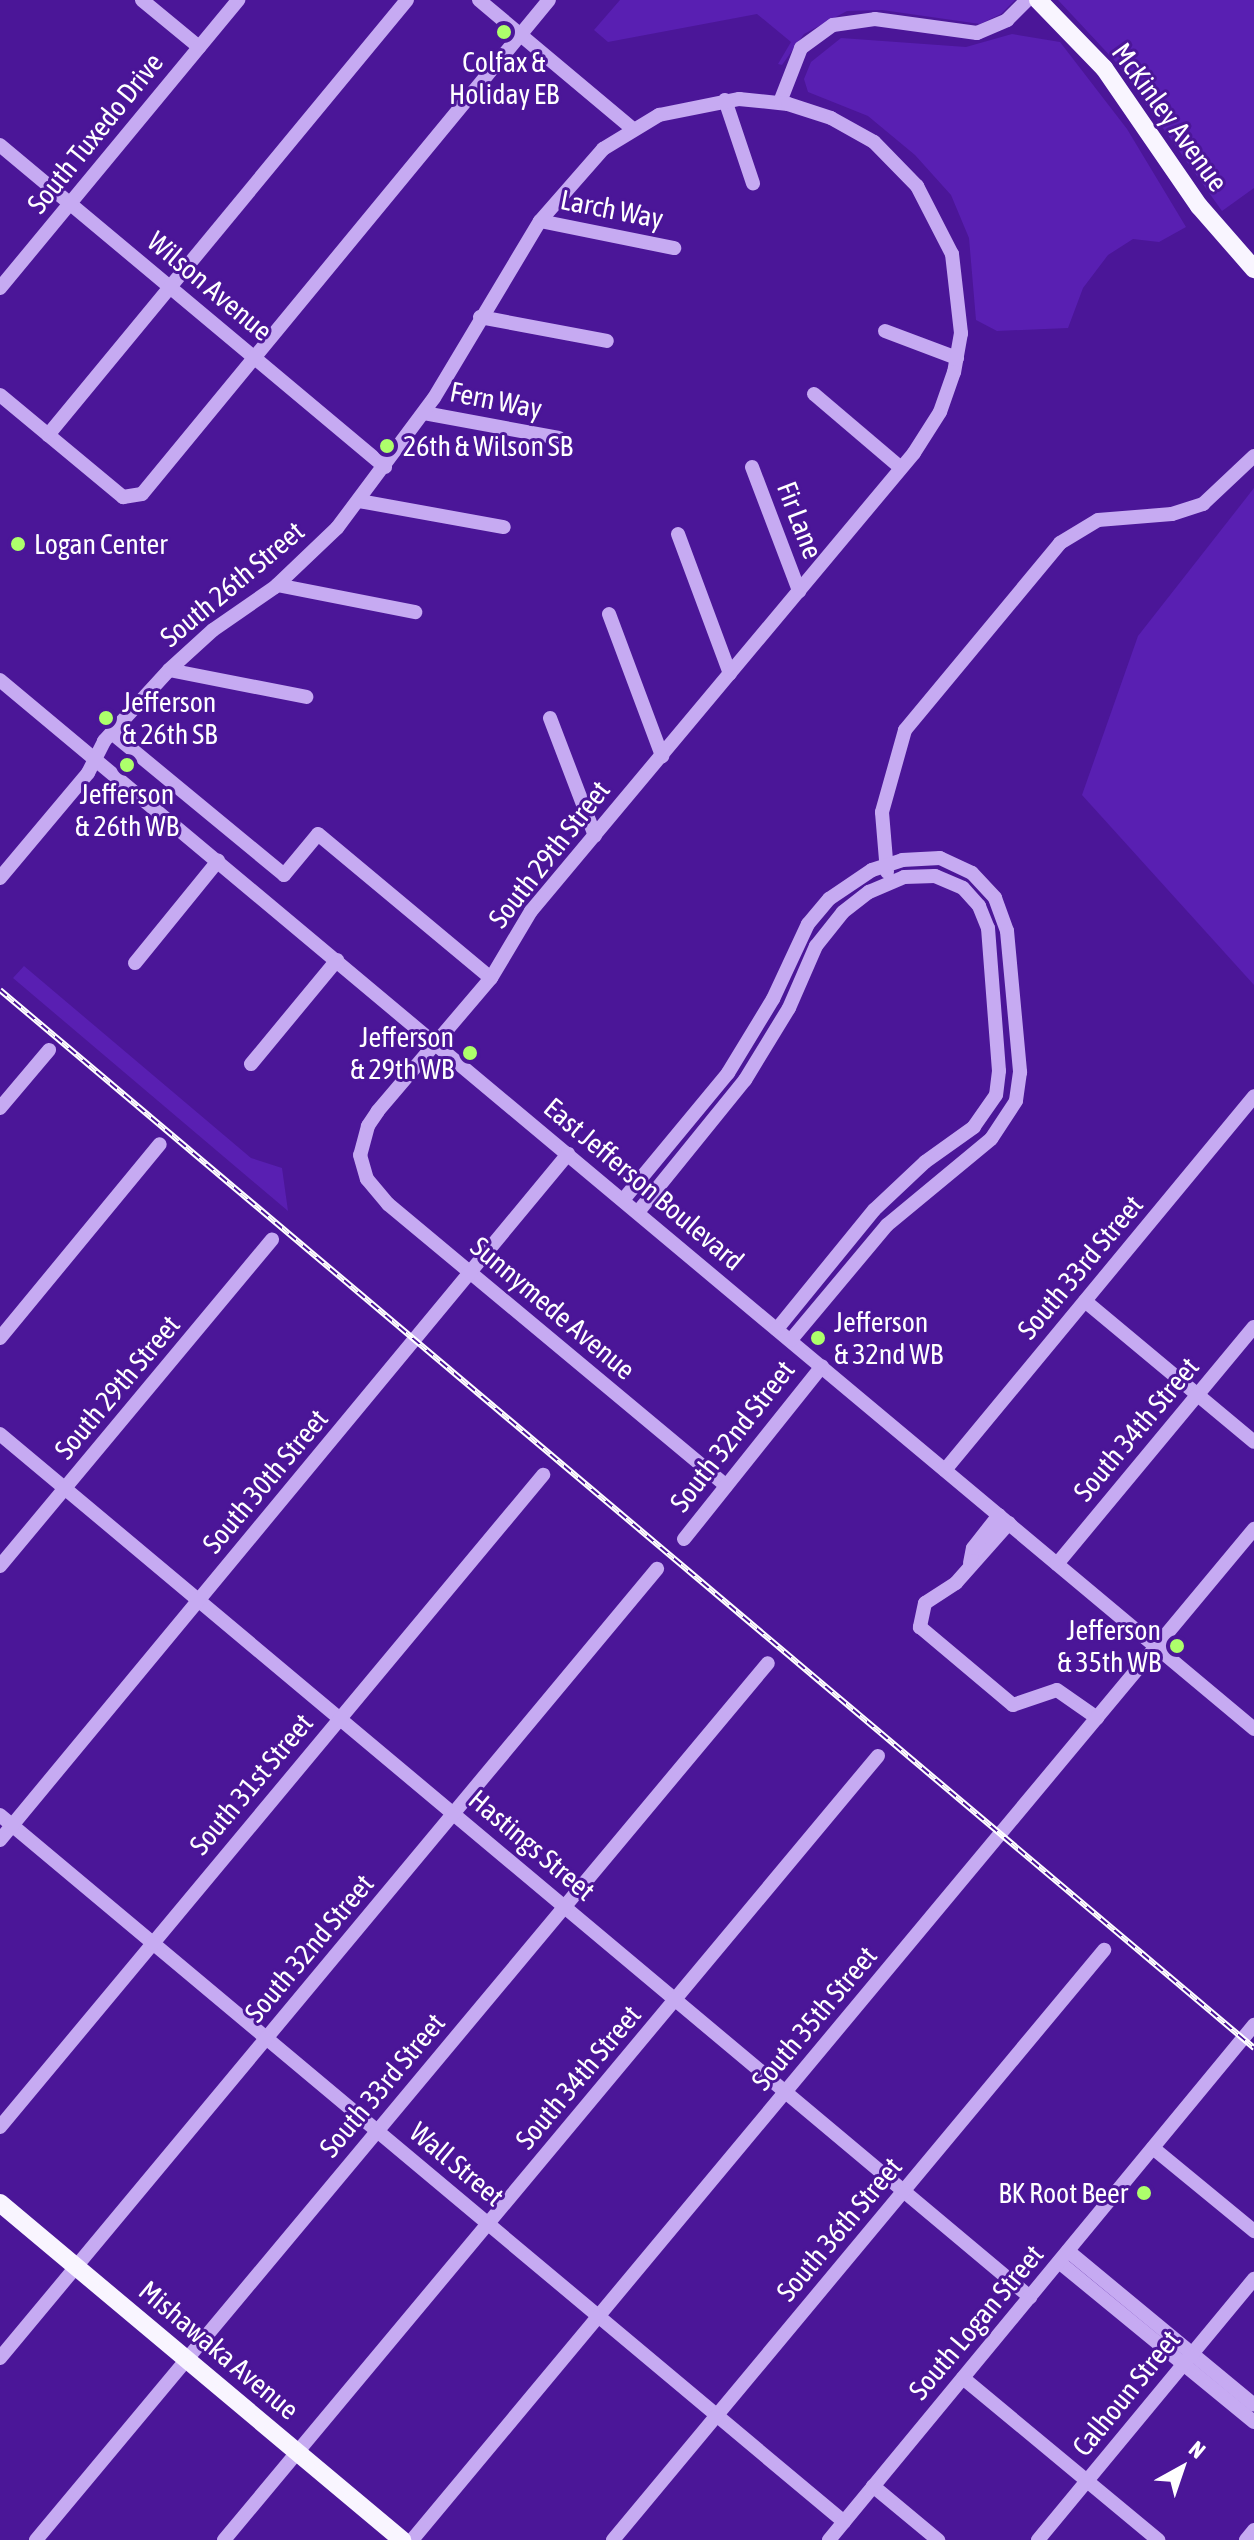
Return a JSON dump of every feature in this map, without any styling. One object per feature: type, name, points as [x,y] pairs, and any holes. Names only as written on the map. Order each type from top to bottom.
[{"type":"main road","name":"McKinley Avenue","points":[[1038,0],[1104,68],[1199,206],[1254,269]]},
{"type":"main road","name":"Mishawaka Avenue","points":[[0,2203],[402,2540]]},
{"type":"street","points":[[142,0],[199,47]]},
{"type":"street","name":"South Tuxedo Drive","points":[[0,288],[238,0]]},
{"type":"street","points":[[48,435],[407,0]]},
{"type":"street","points":[[479,0],[633,129]]},
{"type":"street","points":[[0,395],[123,497],[142,494],[549,0]]},
{"type":"street","points":[[780,102],[796,55],[833,25],[875,19],[977,33],[1007,20],[1027,0]]},
{"type":"street","points":[[725,100],[753,183]]},
{"type":"street","name":"South 26th Street","points":[[0,878],[96,759],[112,733],[169,670],[213,630],[277,585],[359,501],[424,413],[540,221],[586,164],[633,129],[684,107],[725,100],[780,102]]},
{"type":"street","name":"South 29th Street","points":[[361,1159],[368,1126],[491,978],[523,923],[923,442],[948,394],[957,358],[961,312],[952,254],[917,186],[874,142],[852,129],[780,102]]},
{"type":"street","name":"Wilson Avenue","points":[[0,145],[385,467]]},
{"type":"street","name":"Larch Way","points":[[540,221],[674,248]]},
{"type":"street","points":[[480,317],[607,341]]},
{"type":"street","points":[[885,331],[957,358]]},
{"type":"street","points":[[814,394],[901,468]]},
{"type":"street","name":"Fern Way","points":[[424,413],[559,438]]},
{"type":"street","points":[[889,883],[882,812],[888,776],[905,730],[1060,543],[1098,520],[1172,514],[1203,504],[1254,456]]},
{"type":"street","name":"Fir Lane","points":[[752,467],[799,591]]},
{"type":"street","points":[[359,501],[504,527]]},
{"type":"street","points":[[678,534],[730,674]]},
{"type":"street","points":[[277,585],[415,612]]},
{"type":"street","points":[[609,614],[662,756]]},
{"type":"street","points":[[169,670],[306,697]]},
{"type":"street","name":"East Jefferson Boulevard","points":[[0,680],[1254,1729]]},
{"type":"street","points":[[550,718],[595,836]]},
{"type":"street","points":[[112,733],[284,875],[318,834],[491,978]]},
{"type":"street","points":[[623,1200],[728,1073],[817,913],[838,891],[886,864],[940,858],[972,873],[995,898],[1007,931],[1020,1085],[1012,1111],[991,1139],[887,1225],[791,1340]]},
{"type":"street","points":[[135,963],[218,861]]},
{"type":"street","points":[[638,1212],[759,1059],[823,935],[856,901],[889,883],[935,876],[963,888],[979,906],[988,928],[999,1082],[989,1110],[874,1210],[777,1329]]},
{"type":"street","points":[[251,1064],[337,960]]},
{"type":"street","points":[[0,1108],[49,1050]]},
{"type":"street","name":"South 33rd Street","points":[[945,1470],[1254,1096]]},
{"type":"street","points":[[0,1338],[160,1144]]},
{"type":"street","name":"South 30th Street","points":[[0,1840],[568,1154]]},
{"type":"street","name":"Sunnymede Avenue","points":[[361,1159],[375,1192],[726,1486]]},
{"type":"street","name":"South 29th Street","points":[[0,1566],[272,1239]]},
{"type":"street","points":[[1085,1301],[1254,1442]]},
{"type":"street","name":"South 34th Street","points":[[1057,1564],[1254,1327]]},
{"type":"street","name":"South 32nd Street","points":[[684,1539],[822,1366]]},
{"type":"street","name":"Hastings Street","points":[[0,1434],[1030,2297]]},
{"type":"street","name":"South 31st Street","points":[[0,2127],[543,1475]]},
{"type":"street","points":[[1004,1519],[956,1583],[925,1603],[918,1621],[924,1632],[1013,1705],[1057,1690],[1097,1718]]},
{"type":"street","name":"South 35th Street","points":[[412,2540],[1254,1529]]},
{"type":"street","name":"South 32nd Street","points":[[0,2358],[657,1569]]},
{"type":"street","name":"South 33rd Street","points":[[36,2540],[768,1663]]},
{"type":"street","name":"South 34th Street","points":[[224,2540],[878,1756]]},
{"type":"street","name":"Wall Street","points":[[0,1815],[844,2522]]},
{"type":"street","name":"South 36th Street","points":[[613,2540],[1104,1950]]},
{"type":"street","name":"South Logan Street","points":[[829,2540],[1254,2025]]},
{"type":"street","points":[[1153,2148],[1254,2231]]},
{"type":"street","points":[[1063,2257],[1188,2359],[1254,2405]]},
{"type":"street","name":"Calhoun Street","points":[[1038,2540],[1254,2279]]},
{"type":"street","points":[[1188,2359],[1254,2422]]},
{"type":"street","points":[[963,2378],[1158,2540]]},
{"type":"street","points":[[873,2486],[938,2540]]},
{"type":"street","points":[[1246,2540],[1254,2530]]},
{"type":"shaded area","points":[[620,0],[1015,0],[1001,14],[980,24],[882,10],[847,11],[804,34],[782,65],[778,64],[791,42],[757,14],[608,42],[594,30]]},
{"type":"shaded area","points":[[1058,0],[1254,0],[1254,188],[1222,211],[1115,61]]},
{"type":"shaded area","points":[[1012,34],[1060,42],[1127,129],[1186,227],[1159,242],[1133,239],[1108,255],[1083,288],[1068,328],[997,331],[976,320],[969,238],[951,195],[915,155],[868,116],[808,92],[804,79],[811,62],[841,38],[966,47]]},
{"type":"shaded area","points":[[1254,488],[1254,985],[1082,795],[1138,636]]},
{"type":"shaded area","points":[[24,966],[251,1158],[282,1168],[288,1211],[13,978]]},
{"type":"railway","points":[[0,990],[1254,2048]]},
{"type":"place","name":"Colfax & Holiday EB","points":[[504,32]]},
{"type":"place","name":"26th & Wilson SB","points":[[387,446]]},
{"type":"place","name":"Logan Center","points":[[18,544]]},
{"type":"place","name":"Jefferson & 26th SB","points":[[106,718]]},
{"type":"place","name":"Jefferson & 26th WB","points":[[127,765]]},
{"type":"place","name":"Jefferson & 29th WB","points":[[470,1053]]},
{"type":"place","name":"Jefferson & 32nd WB","points":[[818,1338]]},
{"type":"place","name":"Jefferson & 35th WB","points":[[1177,1646]]},
{"type":"place","name":"BK Root Beer","points":[[1144,2193]]}]
